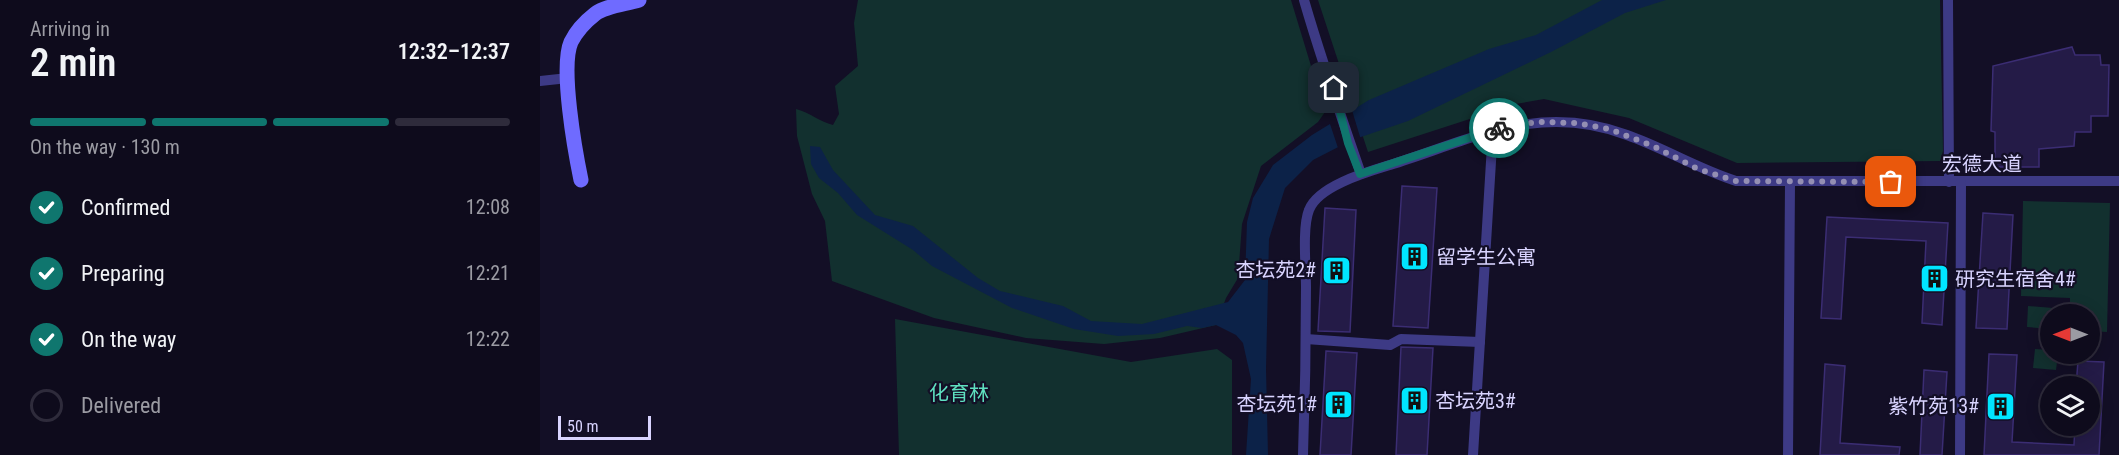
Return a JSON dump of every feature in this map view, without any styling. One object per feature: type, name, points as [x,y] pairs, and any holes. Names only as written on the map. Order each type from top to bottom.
[{"type":"street","points":[[580,180],[568,78],[567,60],[571,43],[582,26],[597,12],[639,0]]},
{"type":"street","points":[[1304,0],[1360,174]]},
{"type":"street","points":[[1948,0],[1949,182]]},
{"type":"street","points":[[540,81],[568,78]]},
{"type":"street","name":"宏德大道","points":[[1303,455],[1305,263],[1309,209],[1324,193],[1360,174],[1492,129],[1538,122],[1596,126],[1627,135],[1698,169],[1736,181],[1790,183],[2119,181]]},
{"type":"street","points":[[1473,455],[1492,129]]},
{"type":"street","points":[[1960,455],[1961,182]]},
{"type":"street","points":[[1788,455],[1790,183]]},
{"type":"street","points":[[1306,339],[1390,345],[1401,339],[1480,342]]},
{"type":"green space","points":[[858,0],[1291,0],[1325,112],[1318,122],[1261,166],[1242,224],[1238,278],[1226,298],[1216,325],[1160,338],[1104,344],[1026,338],[934,318],[832,281],[825,221],[812,194],[797,136],[796,109],[833,125],[839,114],[835,86],[858,66],[854,23]]},
{"type":"green space","points":[[1318,0],[1940,0],[1943,151],[1940,161],[1737,163],[1629,118],[1544,99],[1516,104],[1368,152]]},
{"type":"green space","points":[[2023,201],[2110,203],[2107,332],[2100,332],[2100,304],[2070,304],[2070,298],[2021,296]]},
{"type":"green space","points":[[2028,306],[2040,307],[2040,328],[2027,327]]},
{"type":"green space","name":"化育林","points":[[895,319],[1131,362],[1217,349],[1232,360],[1232,455],[899,455]]},
{"type":"green space","points":[[2035,349],[2040,349],[2040,364],[2057,364],[2056,370],[2033,368]]},
{"type":"water","points":[[1602,0],[1666,0],[1625,13],[1551,52],[1408,121],[1352,140],[1313,160],[1285,188],[1269,239],[1266,369],[1268,455],[1246,455],[1251,379],[1243,343],[1236,335],[1216,325],[1202,328],[1187,326],[1154,334],[1118,336],[1074,329],[1012,308],[932,266],[913,250],[857,215],[838,193],[819,178],[811,164],[810,146],[820,147],[833,170],[875,215],[913,226],[978,278],[1000,291],[1063,306],[1091,321],[1142,324],[1228,302],[1245,280],[1247,222],[1253,198],[1273,165],[1312,135],[1369,100],[1489,49],[1536,35]]},
{"type":"pier","points":[[1351,107],[1361,140],[1339,151],[1329,121]]},
{"type":"building","points":[[2072,47],[2075,55],[2100,55],[2101,65],[2109,65],[2108,116],[2091,116],[2091,132],[2075,132],[2074,146],[2039,149],[2039,167],[1995,167],[1995,132],[1991,131],[1993,66]]},
{"type":"building","name":"留学生公寓","points":[[1402,186],[1437,188],[1428,328],[1393,326]]},
{"type":"building","name":"杏坛苑2#","points":[[1325,208],[1356,210],[1350,332],[1318,331]]},
{"type":"building","points":[[1983,213],[2013,215],[2007,329],[1976,328]]},
{"type":"building","name":"研究生宿舍4#","points":[[1827,217],[1948,223],[1942,325],[1922,323],[1926,241],[1846,237],[1841,319],[1821,318]]},
{"type":"building","name":"杏坛苑3#","points":[[1401,347],[1433,348],[1427,455],[1396,455]]},
{"type":"building","name":"杏坛苑1#","points":[[1326,351],[1357,353],[1351,455],[1320,455]]},
{"type":"building","name":"紫竹苑13#","points":[[1989,354],[2017,355],[2012,442],[2074,445],[2074,436],[2100,436],[2100,376],[2077,376],[2078,364],[2104,362],[2099,455],[1984,455]]},
{"type":"building","points":[[1825,364],[1845,366],[1840,443],[1900,447],[1899,455],[1820,455]]},
{"type":"building","points":[[1924,370],[1947,372],[1942,455],[1920,455]]},
{"type":"way so far","points":[[1499,128],[1538,122],[1596,126],[1627,135],[1698,169],[1736,181],[1758,183],[1891,182]]},
{"type":"place","name":"留学生公寓","points":[[1415,257]]},
{"type":"place","name":"杏坛苑2#","points":[[1337,270]]},
{"type":"place","name":"研究生宿舍4#","points":[[1934,279]]},
{"type":"place","name":"杏坛苑3#","points":[[1414,401]]},
{"type":"place","name":"杏坛苑1#","points":[[1338,404]]},
{"type":"place","name":"紫竹苑13#","points":[[2000,406]]},
{"type":"route","points":[[1334,88],[1348,143],[1360,174],[1499,128]]}]
